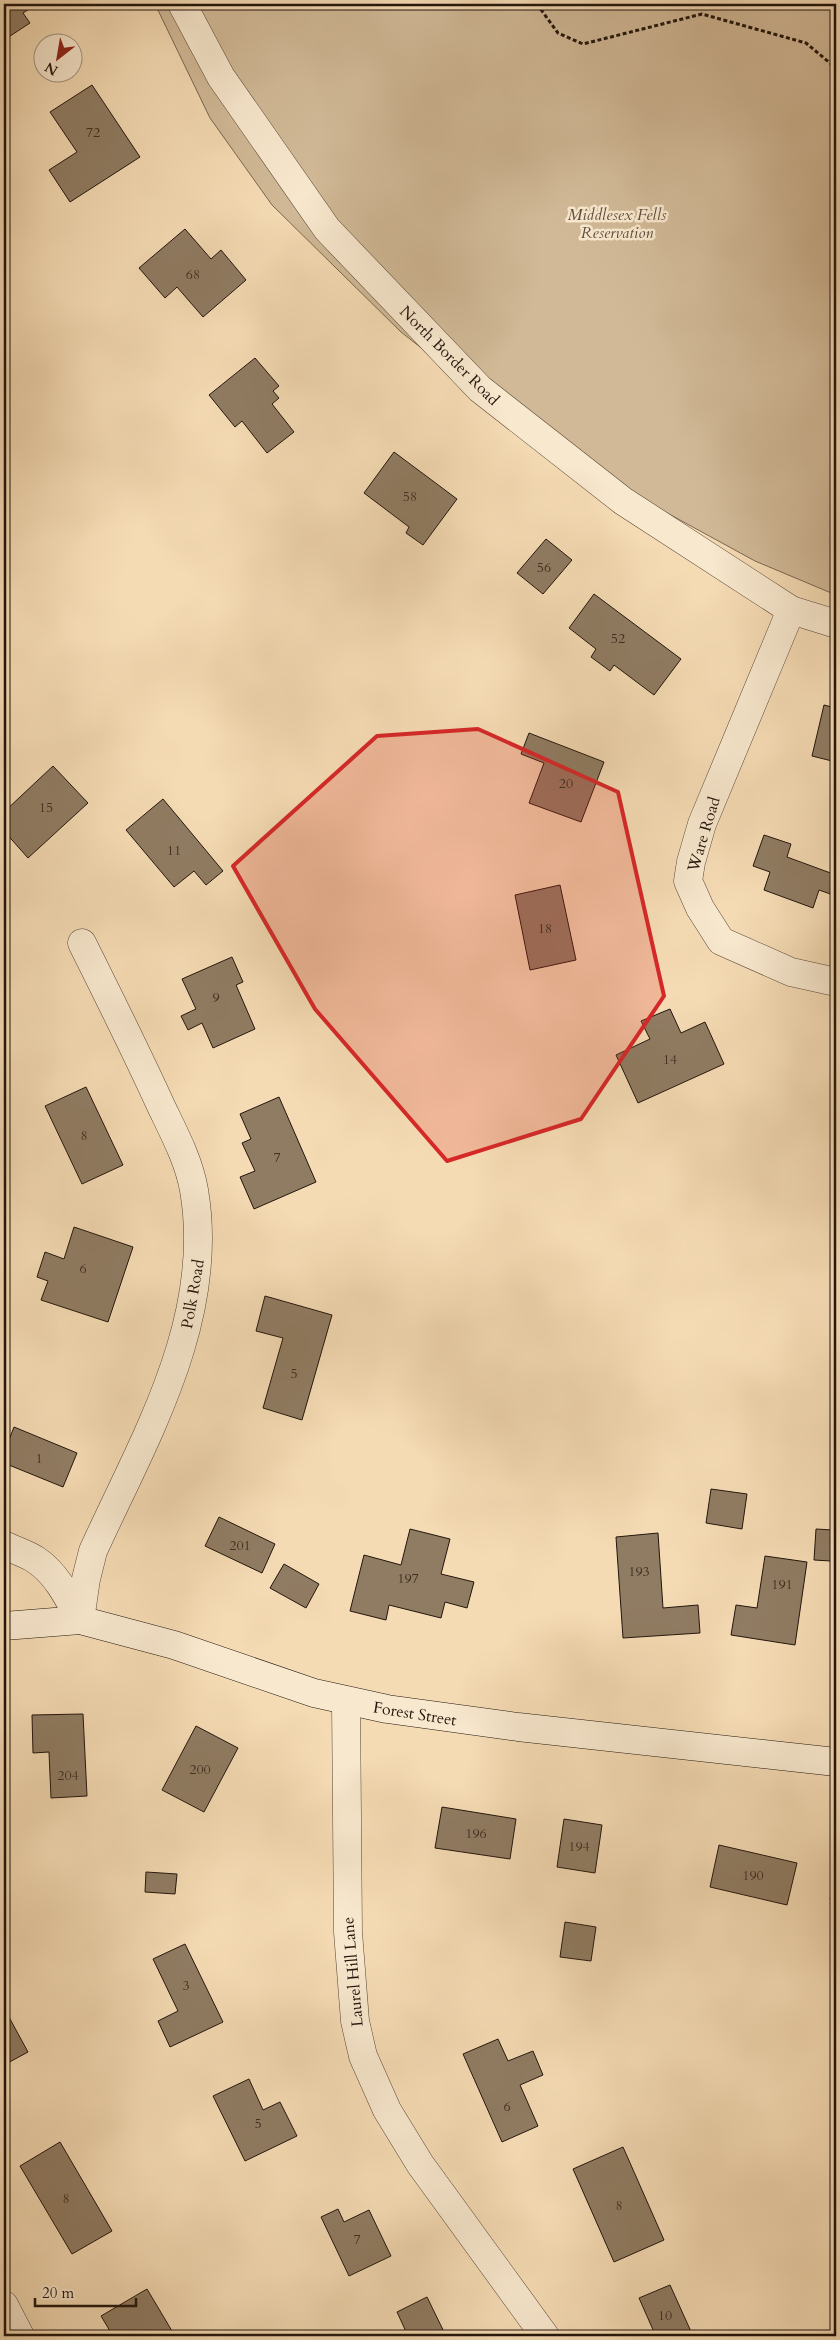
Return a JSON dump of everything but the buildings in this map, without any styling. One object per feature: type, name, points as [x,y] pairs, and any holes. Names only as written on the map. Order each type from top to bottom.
[{"type":"street","name":"North Border Road","points":[[182,4],[221,77],[327,229],[480,388],[622,501],[792,610],[836,624]]},
{"type":"street","name":"Ware Road","points":[[792,610],[702,824],[688,880],[700,908],[721,941],[791,972],[836,982]]},
{"type":"street","name":"Polk Road","points":[[80,1620],[86,1579],[94,1551],[169,1386],[179,1356],[199,1268],[199,1233],[194,1189],[182,1152],[131,1039],[82,943]]},
{"type":"street","points":[[4,1545],[36,1559],[48,1570],[64,1590],[80,1620]]},
{"type":"street","name":"Forest Street","points":[[4,1626],[80,1620],[174,1645],[314,1693],[346,1702],[428,1716],[836,1762]]},
{"type":"street","name":"Laurel Hill Lane","points":[[346,1702],[348,1932],[354,2012],[363,2056],[387,2110],[416,2157],[545,2336]]},
{"type":"street","points":[[4,2305],[20,2336]]},
{"type":"path","points":[[537,4],[558,33],[584,44],[702,14],[806,43],[836,68]]},
{"type":"highlighted area","points":[[478,729],[618,792],[664,996],[581,1119],[447,1161],[315,1009],[233,866],[377,736]]},
{"type":"green space","name":"Middlesex Fells Reservation","points":[[155,4],[836,4],[836,595],[755,561],[669,514],[519,425],[401,332],[272,205],[210,118]]}]
